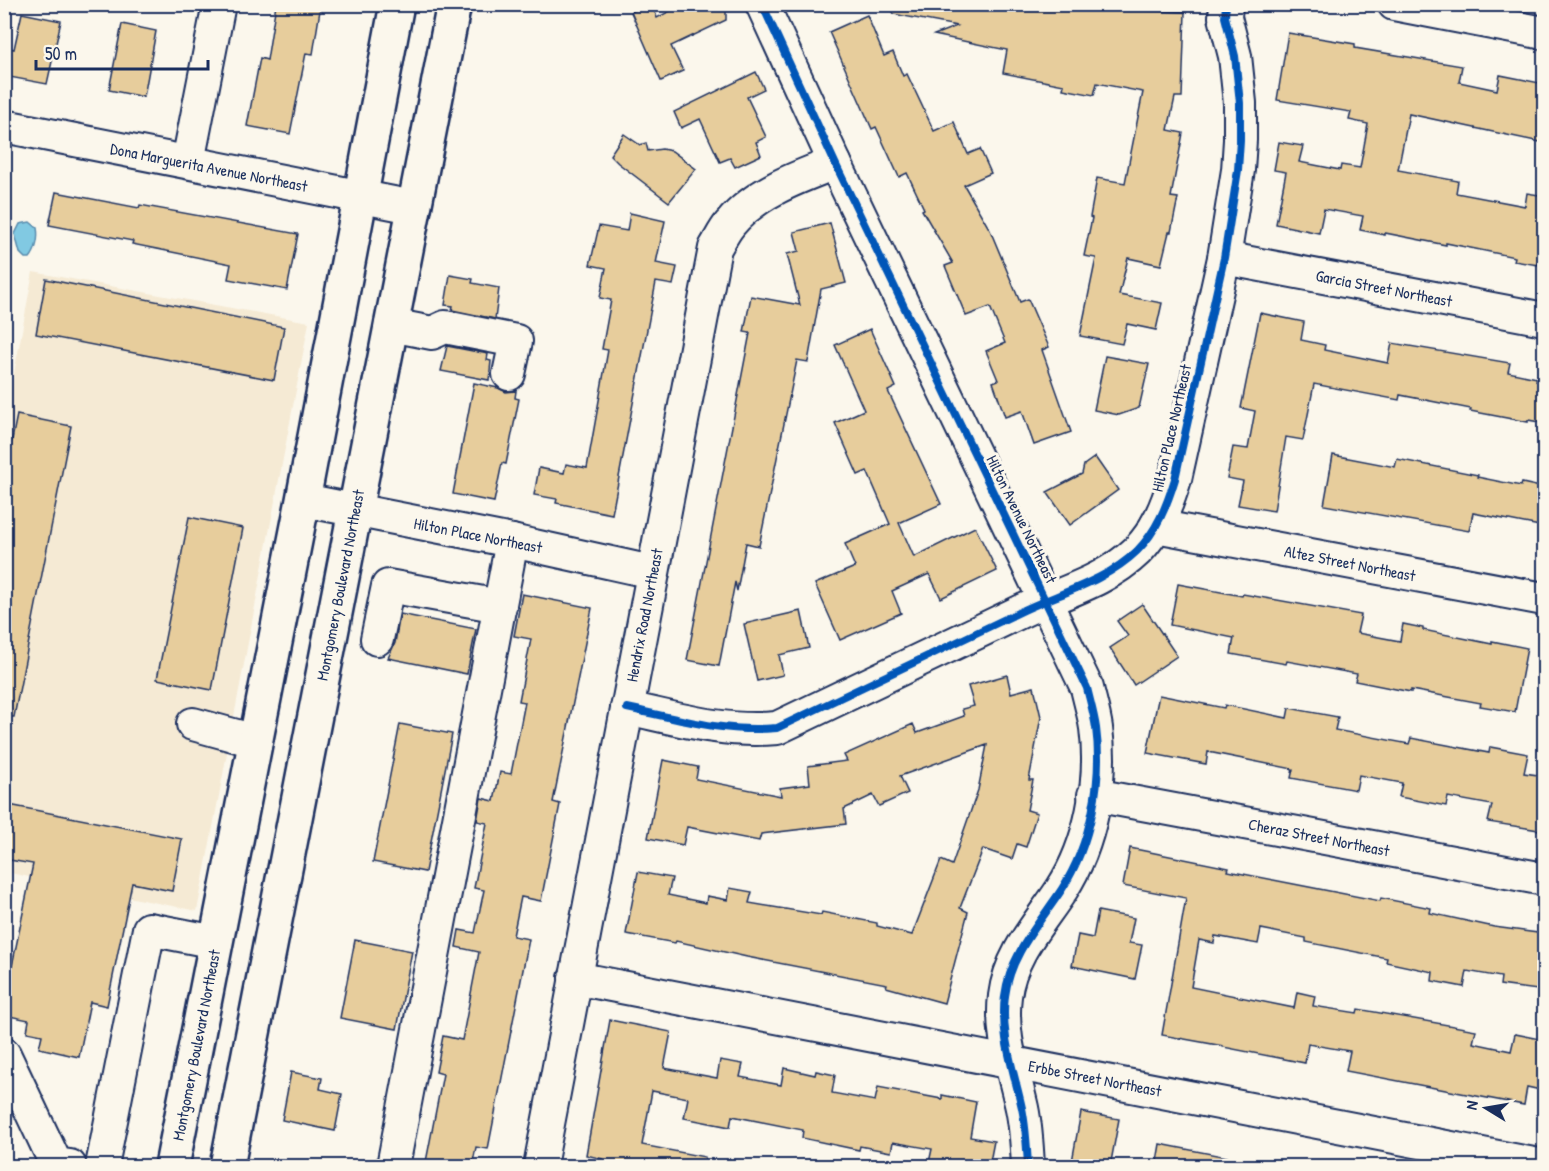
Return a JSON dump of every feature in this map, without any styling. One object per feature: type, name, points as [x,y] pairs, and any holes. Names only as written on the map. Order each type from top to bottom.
[{"type":"main road","name":"Montgomery Boulevard Northeast","points":[[172,1167],[303,500],[397,4]]},
{"type":"main road","name":"Montgomery Boulevard Northeast","points":[[227,1167],[454,4]]},
{"type":"street","points":[[188,162],[219,4]]},
{"type":"street","name":"Hilton Avenue Northeast","points":[[762,4],[835,163],[1087,688],[1096,727],[1098,758],[1094,795],[1079,857],[1063,888],[1014,961],[1005,995],[1004,1028],[1027,1140],[1028,1167]]},
{"type":"street","name":"Hilton Place Northeast","points":[[627,708],[722,728],[749,730],[777,728],[1092,581],[1116,568],[1138,549],[1156,526],[1175,479],[1224,258],[1233,205],[1240,140],[1240,103],[1235,56],[1225,17],[1226,4]]},
{"type":"street","points":[[1394,4],[1545,33]]},
{"type":"street","name":"Dona Marguerita Avenue Northeast","points":[[4,126],[413,207]]},
{"type":"street","name":"Hendrix Road Northeast","points":[[540,1167],[715,248],[730,224],[760,197],[799,177],[835,163]]},
{"type":"street","name":"Garcia Street Northeast","points":[[1224,258],[1545,319]]},
{"type":"street","points":[[391,325],[432,333],[445,327],[516,341],[509,374]]},
{"type":"street","name":"Hilton Place Northeast","points":[[303,500],[354,512],[512,541],[652,572]]},
{"type":"street","name":"Altez Street Northeast","points":[[1156,526],[1545,599]]},
{"type":"street","points":[[393,1167],[512,541]]},
{"type":"street","points":[[377,639],[388,586],[500,606]]},
{"type":"street","points":[[194,724],[255,741]]},
{"type":"street","name":"Cheraz Street Northeast","points":[[1094,795],[1545,879]]},
{"type":"street","points":[[102,1167],[149,929],[216,942]]},
{"type":"street","name":"Erbbe Street Northeast","points":[[575,978],[1545,1166]]},
{"type":"street","points":[[4,1054],[56,1164],[70,1167]]},
{"type":"shaded area","points":[[33,272],[309,322],[197,911],[5,872],[5,422]]},
{"type":"water","points":[[30,222],[37,228],[37,240],[30,258],[25,258],[20,253],[15,234],[20,224]]},
{"type":"building","points":[[276,4],[321,4],[313,54],[306,53],[290,134],[247,126],[260,58],[267,60]]},
{"type":"building","points":[[652,4],[657,18],[683,4],[726,4],[726,20],[671,46],[683,71],[661,81],[631,12]]},
{"type":"building","points":[[894,4],[993,4],[1015,9],[1016,4],[1068,4],[1102,11],[1103,4],[1106,4],[1137,10],[1185,12],[1182,97],[1175,97],[1168,130],[1183,133],[1171,197],[1178,198],[1171,232],[1169,232],[1161,265],[1128,258],[1119,295],[1162,303],[1156,330],[1127,324],[1122,344],[1080,336],[1096,258],[1084,256],[1097,178],[1125,183],[1143,92],[1097,83],[1094,95],[1063,89],[1064,85],[1003,73],[1007,50],[934,35],[957,26],[893,14]]},
{"type":"building","points":[[22,13],[61,21],[47,84],[4,76],[4,47],[14,49]]},
{"type":"building","points":[[867,15],[884,56],[893,52],[903,76],[907,74],[934,131],[954,122],[968,154],[980,149],[991,173],[964,185],[990,230],[1020,302],[1028,299],[1049,347],[1042,350],[1071,432],[1034,445],[1022,411],[1005,417],[993,382],[998,380],[986,351],[1005,343],[990,307],[966,316],[945,266],[953,263],[922,210],[924,209],[907,173],[899,177],[876,127],[872,129],[829,32]]},
{"type":"building","points":[[122,24],[156,31],[144,97],[109,90]]},
{"type":"building","points":[[1288,33],[1355,44],[1355,48],[1462,66],[1459,82],[1497,90],[1500,75],[1545,84],[1545,143],[1409,114],[1398,170],[1458,181],[1456,193],[1525,206],[1527,193],[1545,196],[1545,249],[1541,249],[1538,265],[1514,261],[1515,257],[1446,243],[1446,245],[1360,230],[1363,216],[1324,209],[1319,233],[1276,224],[1286,172],[1274,170],[1279,142],[1303,146],[1299,162],[1340,170],[1341,165],[1360,168],[1368,124],[1349,120],[1351,112],[1277,100]]},
{"type":"building","points":[[756,72],[764,89],[747,97],[766,137],[756,142],[761,155],[735,167],[730,158],[720,162],[700,119],[681,128],[674,112]]},
{"type":"building","points":[[624,134],[640,145],[646,143],[648,151],[662,149],[672,151],[696,169],[669,202],[610,155]]},
{"type":"building","points":[[56,192],[298,234],[287,290],[228,279],[231,264],[132,244],[133,241],[49,225]]},
{"type":"building","points":[[630,213],[665,221],[656,263],[677,267],[673,285],[656,282],[612,514],[556,503],[557,499],[534,495],[539,468],[564,473],[566,464],[587,468],[608,350],[602,349],[611,300],[600,298],[606,268],[590,265],[599,226],[627,231]]},
{"type":"building","points":[[830,223],[846,283],[821,289],[808,362],[797,360],[759,546],[746,543],[737,591],[735,582],[719,666],[687,660],[750,333],[744,332],[751,296],[800,305],[787,254],[799,251],[794,232]]},
{"type":"building","points":[[450,275],[473,279],[472,283],[499,288],[495,319],[452,310],[453,306],[445,305]]},
{"type":"building","points":[[46,279],[284,327],[274,380],[36,334]]},
{"type":"building","points":[[1260,313],[1304,322],[1301,340],[1325,345],[1324,350],[1388,363],[1392,343],[1510,363],[1508,372],[1537,378],[1536,381],[1545,383],[1545,423],[1470,411],[1471,409],[1400,395],[1399,400],[1314,384],[1303,440],[1286,437],[1274,511],[1238,505],[1243,481],[1227,478],[1233,447],[1248,449],[1255,411],[1241,408]]},
{"type":"building","points":[[870,329],[896,387],[888,391],[941,504],[899,523],[914,557],[975,527],[997,571],[941,598],[929,574],[892,591],[901,613],[840,640],[815,584],[855,567],[845,544],[890,524],[867,471],[858,475],[835,423],[864,410],[835,345]]},
{"type":"building","points":[[447,346],[488,354],[487,360],[491,361],[489,380],[441,371]]},
{"type":"building","points":[[1105,356],[1149,364],[1139,408],[1119,415],[1094,410]]},
{"type":"building","points":[[474,383],[506,392],[516,391],[515,398],[519,399],[506,464],[502,463],[494,502],[453,494]]},
{"type":"building","points":[[17,415],[71,426],[14,717],[4,717],[4,478]]},
{"type":"building","points":[[1333,455],[1395,467],[1397,459],[1521,486],[1522,483],[1545,488],[1545,527],[1473,513],[1469,531],[1324,505]]},
{"type":"building","points":[[1095,457],[1118,490],[1070,525],[1047,492],[1082,474],[1084,465]]},
{"type":"building","points":[[189,517],[243,528],[212,690],[157,679]]},
{"type":"building","points":[[1178,584],[1361,615],[1357,633],[1400,641],[1403,624],[1492,644],[1492,641],[1527,648],[1515,712],[1480,706],[1481,703],[1355,681],[1357,674],[1287,661],[1286,664],[1231,654],[1234,638],[1170,625]]},
{"type":"building","points":[[522,594],[592,608],[553,802],[560,804],[541,901],[521,897],[513,936],[529,939],[488,1149],[476,1147],[472,1167],[425,1167],[443,1074],[436,1072],[443,1036],[462,1040],[479,952],[456,947],[459,930],[475,933],[484,890],[474,888],[487,823],[477,821],[481,798],[494,801],[500,772],[511,774],[525,702],[519,701],[531,639],[514,636]]},
{"type":"building","points":[[1142,604],[1177,656],[1134,685],[1110,648],[1128,636],[1117,621]]},
{"type":"building","points":[[801,611],[809,648],[779,655],[783,675],[757,681],[744,624]]},
{"type":"building","points":[[400,614],[476,629],[467,674],[388,658],[395,643]]},
{"type":"building","points":[[1007,675],[1011,693],[1034,687],[1041,717],[1029,780],[1033,780],[1027,810],[1037,813],[1026,847],[1017,844],[1012,859],[983,849],[960,908],[968,912],[944,1003],[886,987],[887,984],[676,941],[675,943],[626,934],[638,872],[672,878],[668,895],[706,903],[707,896],[728,900],[730,888],[752,892],[749,903],[821,915],[822,912],[877,923],[877,926],[912,935],[941,860],[952,865],[978,790],[987,745],[900,776],[908,793],[879,806],[873,795],[844,809],[846,824],[761,834],[759,841],[687,827],[683,845],[648,838],[663,760],[698,767],[696,779],[781,796],[780,788],[810,784],[808,766],[847,761],[844,755],[913,724],[917,733],[964,716],[962,709],[974,706],[968,686]]},
{"type":"building","points":[[1159,695],[1224,708],[1225,705],[1287,718],[1289,708],[1338,717],[1335,730],[1409,744],[1411,738],[1489,753],[1490,747],[1528,754],[1524,773],[1545,776],[1545,831],[1488,822],[1492,805],[1448,797],[1446,806],[1399,797],[1402,783],[1359,775],[1356,790],[1291,778],[1293,769],[1208,752],[1206,764],[1147,753]]},
{"type":"building","points":[[400,724],[452,734],[425,872],[373,862]]},
{"type":"building","points":[[4,804],[182,839],[172,891],[132,883],[107,1006],[90,1002],[79,1057],[39,1048],[42,1035],[27,1032],[29,1020],[4,1015],[4,1005],[33,864],[4,859]]},
{"type":"building","points":[[1130,848],[1229,868],[1228,871],[1380,901],[1381,898],[1431,908],[1430,913],[1494,927],[1545,934],[1545,991],[1500,985],[1501,977],[1467,971],[1464,987],[1432,981],[1433,972],[1386,962],[1387,958],[1306,942],[1306,938],[1261,929],[1258,944],[1215,936],[1214,943],[1199,940],[1191,987],[1294,1008],[1297,992],[1315,996],[1313,1006],[1357,1013],[1358,1009],[1476,1030],[1473,1043],[1511,1051],[1515,1034],[1545,1040],[1545,1091],[1527,1087],[1524,1105],[1346,1071],[1350,1051],[1308,1044],[1305,1063],[1162,1035],[1186,898],[1123,886]]},
{"type":"building","points":[[1098,911],[1134,918],[1129,943],[1142,945],[1135,979],[1072,966],[1078,935],[1093,938]]},
{"type":"building","points":[[355,940],[412,951],[397,1029],[340,1018]]},
{"type":"building","points":[[610,1020],[671,1032],[664,1068],[717,1078],[720,1060],[743,1064],[740,1077],[781,1085],[784,1068],[815,1075],[816,1071],[835,1075],[832,1093],[875,1101],[878,1087],[942,1099],[942,1095],[976,1102],[970,1137],[994,1141],[989,1167],[928,1167],[932,1149],[893,1142],[891,1152],[860,1146],[859,1150],[802,1138],[803,1130],[732,1116],[730,1127],[684,1118],[688,1098],[652,1091],[642,1145],[705,1157],[704,1167],[602,1167],[603,1159],[586,1155]]},
{"type":"building","points":[[291,1072],[322,1078],[320,1089],[342,1094],[335,1131],[282,1120]]},
{"type":"building","points":[[1081,1112],[1119,1119],[1110,1167],[1071,1167]]},
{"type":"building","points":[[1160,1144],[1227,1157],[1226,1167],[1156,1167]]},
{"type":"cycle path","points":[[762,4],[835,163],[1087,688],[1093,713],[1098,748],[1098,769],[1092,811],[1081,852],[1062,889],[1019,953],[1005,996],[1004,1025],[1023,1115],[1028,1166]]},
{"type":"cycle path","points":[[627,708],[720,727],[777,728],[1024,610],[1098,578],[1125,561],[1144,543],[1160,517],[1175,479],[1224,258],[1238,170],[1240,103],[1235,56],[1225,17],[1226,4]]}]
